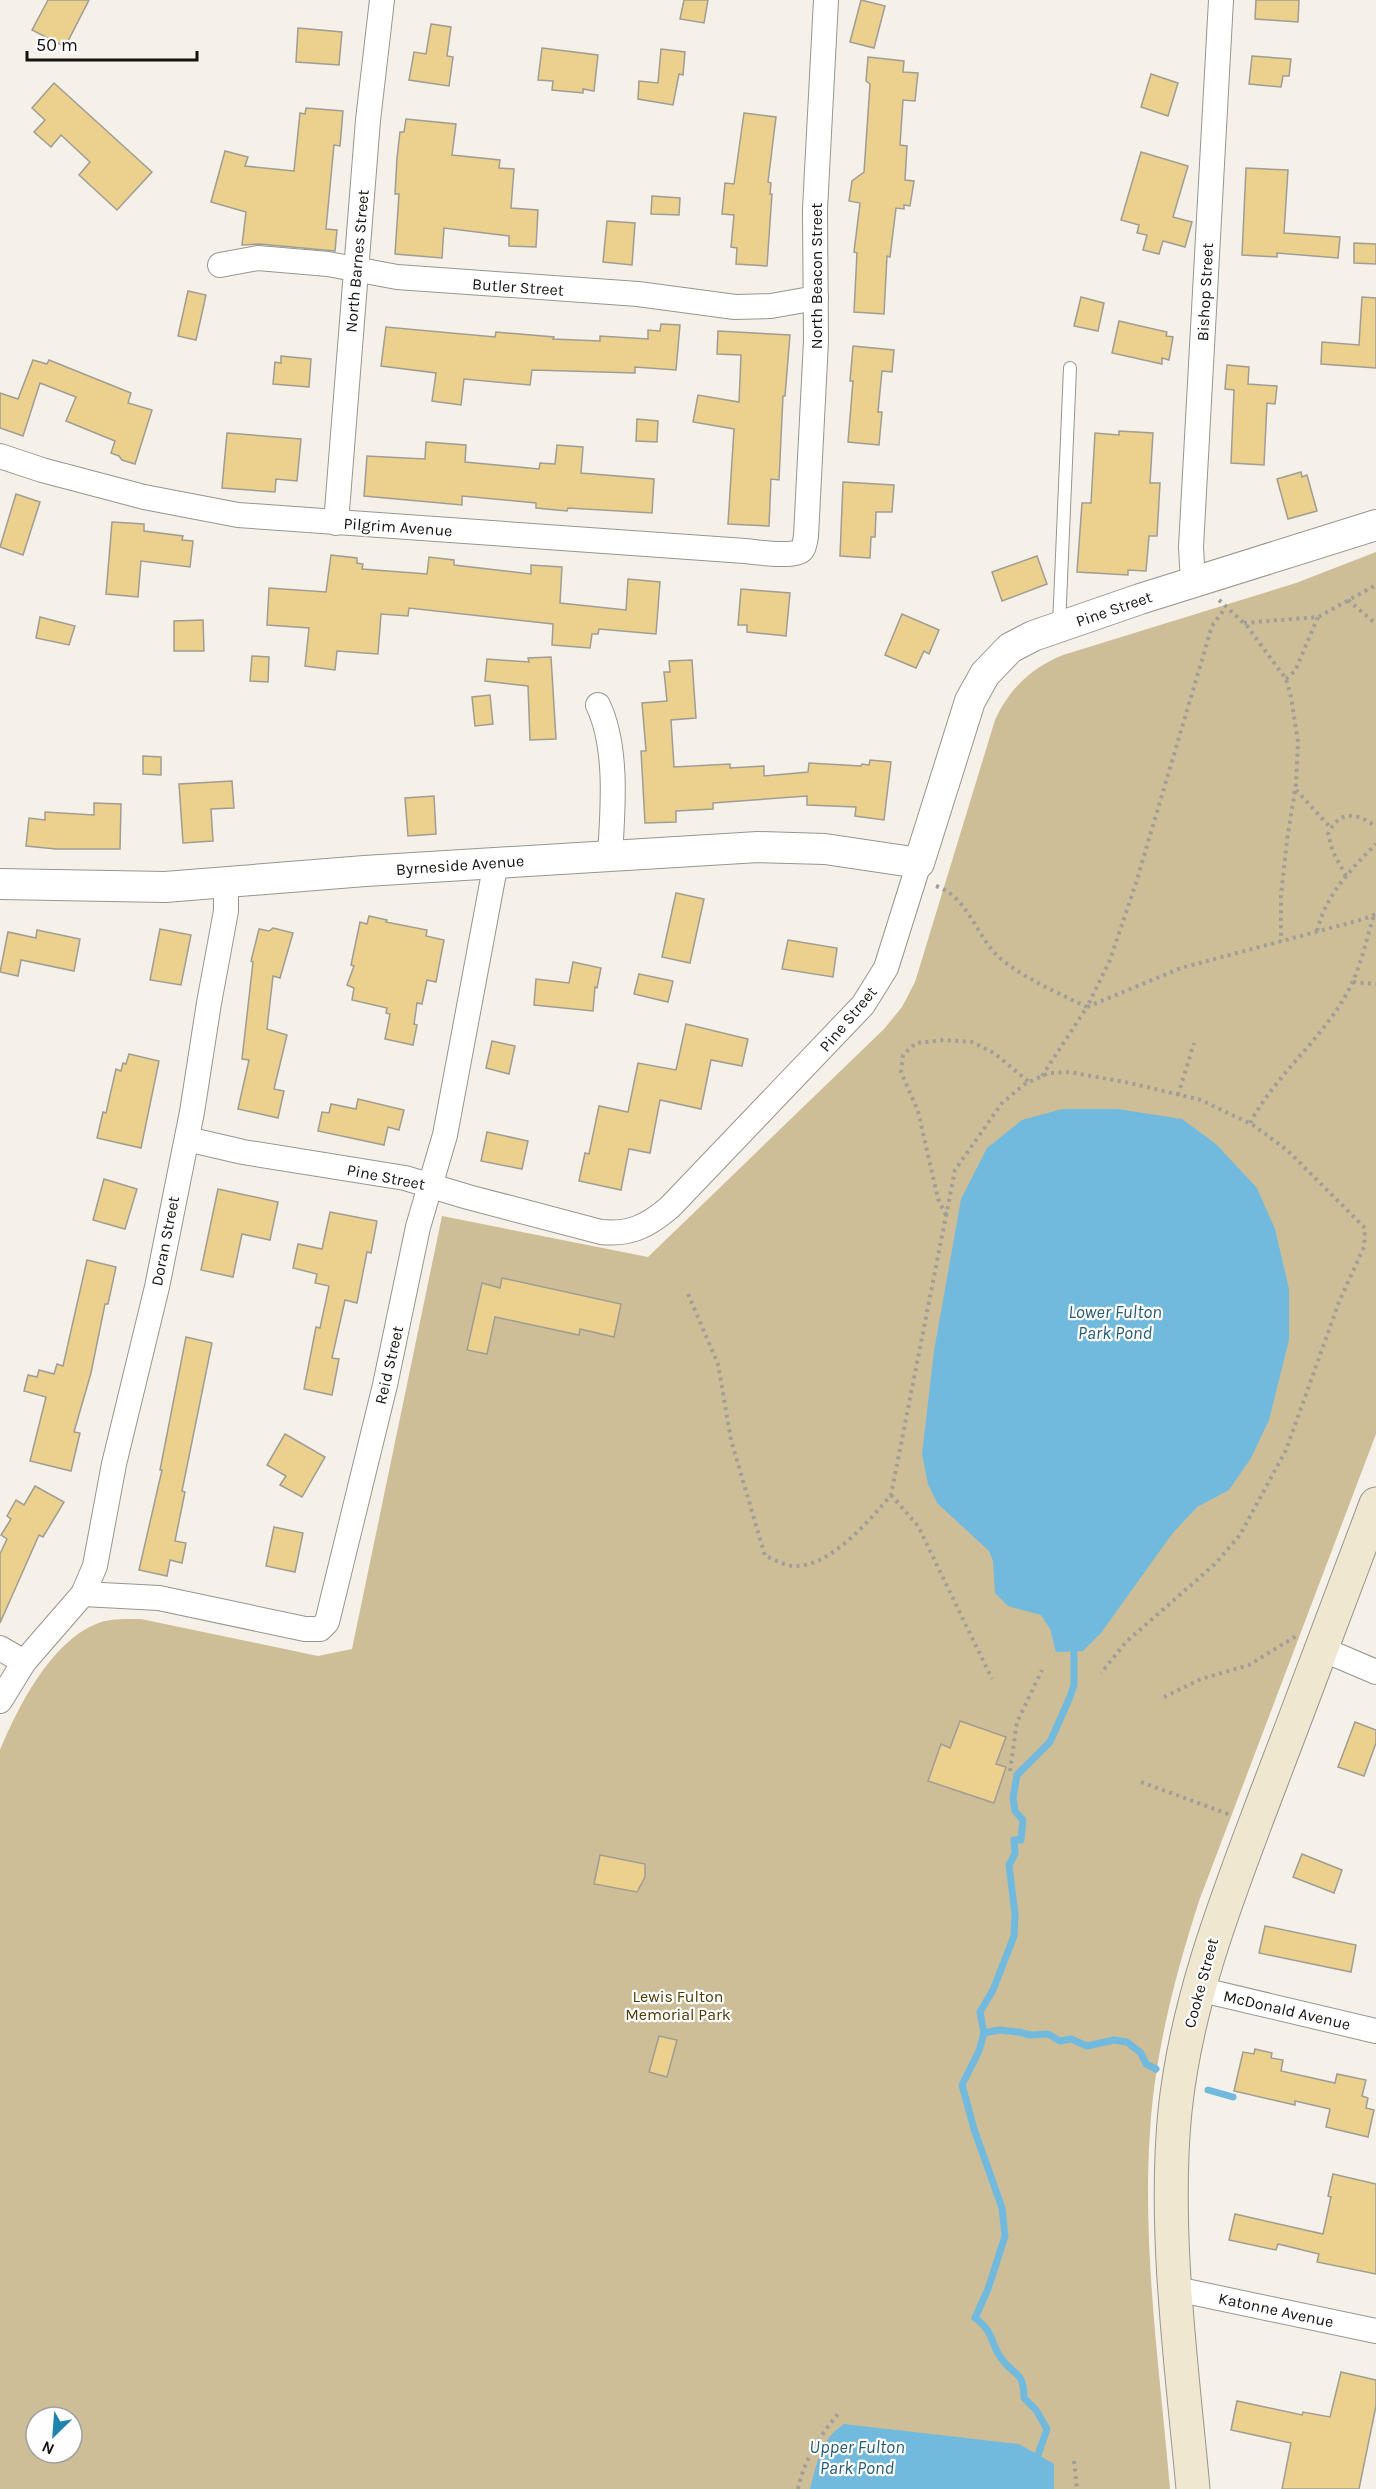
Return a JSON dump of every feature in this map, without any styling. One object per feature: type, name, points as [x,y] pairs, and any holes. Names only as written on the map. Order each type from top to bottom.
[{"type":"main road","name":"Cooke Street","points":[[1193,2489],[1176,2289],[1171,2193],[1173,2134],[1182,2067],[1198,1989],[1218,1923],[1313,1641],[1376,1504]]},
{"type":"street","name":"North Barnes Street","points":[[336,523],[369,109],[382,0]]},
{"type":"street","name":"North Beacon Street","points":[[802,550],[806,536],[816,341],[815,209],[826,0]]},
{"type":"street","name":"Bishop Street","points":[[1205,591],[1191,547],[1221,0]]},
{"type":"street","name":"Butler Street","points":[[220,265],[258,258],[328,264],[398,278],[638,294],[735,307],[771,306],[816,298]]},
{"type":"street","name":"Pilgrim Avenue","points":[[0,456],[77,480],[198,509],[277,519],[745,552],[791,554],[802,550]]},
{"type":"street","name":"Pine Street","points":[[187,1139],[243,1152],[405,1178],[601,1232],[622,1233],[648,1224],[670,1207],[841,1030],[872,993],[927,875],[964,719],[985,674],[1010,648],[1033,636],[1059,627],[1205,591],[1376,525]]},
{"type":"street","points":[[598,705],[607,726],[609,739],[612,803],[610,855]]},
{"type":"street","name":"Byrneside Avenue","points":[[0,884],[135,888],[496,862],[780,846],[844,851],[927,875]]},
{"type":"street","name":"Reid Street","points":[[83,1594],[159,1598],[305,1629],[320,1629],[327,1623],[385,1385],[418,1227],[441,1153],[496,862]]},
{"type":"street","name":"Doran Street","points":[[0,1701],[24,1662],[83,1594],[95,1566],[114,1464],[157,1287],[187,1139],[226,911],[226,882]]},
{"type":"street","points":[[1313,1641],[1376,1672]]},
{"type":"street","points":[[0,1648],[24,1662]]},
{"type":"street","name":"McDonald Avenue","points":[[1198,1989],[1376,2031]]},
{"type":"street","name":"Katonne Avenue","points":[[1176,2289],[1376,2331]]},
{"type":"lane","points":[[1059,627],[1070,368]]},
{"type":"path","points":[[1243,623],[1318,617],[1376,585]]},
{"type":"path","points":[[1205,591],[1243,623],[1286,679],[1292,697],[1298,742],[1295,790],[1281,896],[1281,941]]},
{"type":"path","points":[[1348,600],[1376,624]]},
{"type":"path","points":[[1042,1076],[1064,1046],[1087,1007],[1110,960],[1136,883],[1212,626],[1225,608]]},
{"type":"path","points":[[1286,679],[1295,671],[1318,617]]},
{"type":"path","points":[[1295,790],[1331,828]]},
{"type":"path","points":[[1346,876],[1333,852],[1328,834],[1331,828],[1342,817],[1363,817],[1376,827]]},
{"type":"path","points":[[1317,932],[1333,892],[1376,844]]},
{"type":"path","points":[[927,875],[958,899],[983,939],[1004,962],[1087,1007]]},
{"type":"path","points":[[1087,1007],[1182,968],[1375,914]]},
{"type":"path","points":[[1250,1123],[1273,1087],[1298,1060],[1352,982],[1375,914]]},
{"type":"path","points":[[1352,982],[1376,984]]},
{"type":"path","points":[[946,1216],[938,1199],[918,1111],[901,1072],[903,1055],[916,1043],[944,1040],[972,1042],[994,1053],[1029,1082]]},
{"type":"path","points":[[1179,1095],[1194,1043]]},
{"type":"path","points":[[688,1294],[718,1364],[731,1440],[765,1556],[795,1567],[828,1557],[870,1520],[891,1495],[955,1170],[1002,1103],[1029,1082],[1049,1073],[1069,1072],[1130,1083],[1201,1100],[1250,1123],[1287,1150],[1365,1228],[1364,1247],[1338,1302],[1286,1450],[1239,1535],[1215,1564],[1126,1642],[1101,1673]]},
{"type":"path","points":[[891,1495],[918,1526],[992,1679]]},
{"type":"path","points":[[1164,1697],[1201,1679],[1250,1665],[1289,1639],[1313,1641]]},
{"type":"path","points":[[1010,1771],[1017,1722],[1042,1670]]},
{"type":"path","points":[[1141,1782],[1235,1816]]},
{"type":"path","points":[[798,2489],[801,2474],[823,2432],[839,2413]]},
{"type":"path","points":[[1074,2461],[1077,2489]]},
{"type":"green space","name":"Lewis Fulton Memorial Park","points":[[1376,552],[1376,1434],[1199,1901],[1174,1986],[1161,2043],[1150,2131],[1148,2220],[1153,2310],[1170,2489],[0,2489],[0,1750],[26,1696],[50,1661],[79,1633],[101,1622],[118,1619],[141,1619],[318,1656],[352,1649],[442,1216],[648,1257],[884,1029],[902,1007],[915,982],[995,720],[1007,698],[1023,680],[1041,666],[1063,655],[1296,583]]},
{"type":"water","name":"Lower Fulton Park Pond","points":[[1062,1109],[1118,1109],[1182,1119],[1216,1144],[1257,1188],[1275,1229],[1289,1289],[1289,1340],[1269,1420],[1251,1458],[1229,1490],[1197,1507],[1172,1534],[1101,1633],[1083,1651],[1056,1652],[1050,1629],[1041,1615],[1008,1606],[995,1593],[993,1561],[989,1551],[937,1503],[928,1484],[922,1454],[934,1351],[961,1199],[987,1148],[1022,1120]]},
{"type":"water","name":"Upper Fulton Park Pond","points":[[844,2424],[1019,2444],[1054,2464],[1054,2489],[810,2489],[825,2444]]},
{"type":"building","points":[[48,0],[89,0],[65,47],[32,30]]},
{"type":"building","points":[[684,0],[708,0],[704,23],[680,19]]},
{"type":"building","points":[[861,0],[885,6],[874,48],[850,42]]},
{"type":"building","points":[[1256,0],[1299,0],[1298,22],[1255,19]]},
{"type":"building","points":[[431,24],[451,27],[447,56],[453,57],[449,86],[409,80],[414,52],[426,54]]},
{"type":"building","points":[[298,28],[342,32],[339,65],[296,62]]},
{"type":"building","points":[[542,48],[598,55],[594,91],[583,89],[583,93],[552,90],[553,81],[538,80]]},
{"type":"building","points":[[661,49],[685,52],[683,75],[679,74],[673,105],[638,99],[639,81],[658,83]]},
{"type":"building","points":[[1252,56],[1291,59],[1289,76],[1283,76],[1281,87],[1249,84]]},
{"type":"building","points":[[868,57],[904,61],[903,72],[918,73],[915,101],[903,100],[900,145],[907,146],[905,180],[914,181],[910,206],[904,205],[904,209],[896,208],[890,257],[887,256],[884,314],[854,312],[857,253],[854,252],[860,203],[849,201],[852,181],[864,172],[870,84],[866,81]]},
{"type":"building","points":[[1151,74],[1178,83],[1168,116],[1141,107]]},
{"type":"building","points":[[54,83],[152,172],[117,210],[79,175],[90,162],[61,135],[51,147],[34,132],[45,120],[32,108]]},
{"type":"building","points":[[306,108],[343,111],[340,146],[334,145],[326,229],[337,230],[335,251],[259,244],[242,245],[246,212],[211,202],[225,151],[248,157],[245,166],[294,171],[300,113],[305,114]]},
{"type":"building","points":[[744,113],[776,117],[768,182],[771,183],[770,194],[772,194],[767,266],[736,264],[737,248],[731,247],[734,215],[722,214],[725,183],[734,184]]},
{"type":"building","points":[[406,119],[456,124],[452,155],[500,160],[499,168],[514,169],[511,208],[538,210],[536,247],[509,246],[509,236],[444,228],[442,258],[395,254],[399,194],[395,194],[397,158],[400,132],[404,132]]},
{"type":"building","points":[[1141,152],[1188,166],[1173,217],[1192,222],[1185,247],[1163,241],[1159,254],[1143,250],[1147,235],[1137,233],[1139,225],[1121,220]]},
{"type":"building","points":[[1246,168],[1288,170],[1284,233],[1340,237],[1338,258],[1277,253],[1277,257],[1242,255]]},
{"type":"building","points":[[652,196],[680,198],[679,215],[651,214]]},
{"type":"building","points":[[607,221],[635,223],[632,265],[603,262]]},
{"type":"building","points":[[1354,243],[1376,244],[1376,264],[1354,263]]},
{"type":"building","points":[[188,291],[206,295],[196,340],[178,336]]},
{"type":"building","points":[[1081,297],[1104,303],[1098,331],[1074,326]]},
{"type":"building","points":[[1362,297],[1376,298],[1376,368],[1321,364],[1322,342],[1359,345]]},
{"type":"building","points":[[1119,321],[1167,332],[1166,336],[1173,337],[1169,360],[1162,358],[1162,364],[1112,353]]},
{"type":"building","points":[[661,324],[680,325],[676,370],[635,367],[635,373],[532,370],[530,385],[464,379],[461,405],[432,401],[436,373],[381,366],[386,327],[495,337],[496,332],[554,337],[553,339],[600,341],[600,336],[648,339],[648,330],[660,331]]},
{"type":"building","points":[[718,331],[790,335],[785,396],[783,396],[779,480],[771,479],[769,526],[728,524],[734,429],[693,422],[698,395],[739,402],[741,355],[717,354]]},
{"type":"building","points":[[853,346],[894,350],[892,372],[882,371],[878,412],[882,412],[879,445],[848,442],[853,381],[850,381]]},
{"type":"building","points":[[281,356],[311,359],[309,387],[273,384],[275,362],[281,363]]},
{"type":"building","points":[[33,360],[47,364],[49,360],[131,393],[128,403],[152,410],[135,464],[111,453],[115,441],[66,421],[76,397],[40,383],[23,436],[0,428],[0,393],[18,399]]},
{"type":"building","points":[[1227,365],[1249,367],[1248,384],[1277,386],[1275,404],[1267,403],[1264,465],[1231,463],[1234,390],[1225,389]]},
{"type":"building","points":[[637,419],[658,421],[657,442],[636,441]]},
{"type":"building","points":[[1119,431],[1153,433],[1150,483],[1160,483],[1157,536],[1149,536],[1146,571],[1128,570],[1128,575],[1077,572],[1082,503],[1091,503],[1095,433],[1119,435]]},
{"type":"building","points":[[227,433],[301,439],[297,481],[276,479],[275,492],[222,488]]},
{"type":"building","points":[[426,442],[466,445],[465,462],[539,469],[540,463],[555,464],[557,445],[583,447],[581,473],[654,479],[652,513],[568,508],[567,511],[536,508],[536,503],[462,496],[462,505],[364,496],[367,456],[425,459]]},
{"type":"building","points":[[1301,472],[1302,477],[1307,475],[1317,511],[1288,519],[1277,479]]},
{"type":"building","points":[[843,482],[894,485],[892,512],[876,512],[875,537],[871,537],[870,558],[840,556]]},
{"type":"building","points":[[16,494],[40,502],[23,555],[0,547]]},
{"type":"building","points":[[112,522],[144,524],[144,531],[183,536],[182,540],[193,541],[190,567],[141,561],[138,597],[106,594]]},
{"type":"building","points":[[331,555],[357,558],[357,563],[363,564],[362,569],[427,574],[429,557],[454,560],[454,565],[531,574],[531,565],[562,567],[560,603],[626,610],[628,579],[660,582],[656,634],[599,629],[598,634],[592,634],[590,648],[552,645],[553,624],[409,608],[408,616],[381,614],[378,654],[337,651],[335,670],[305,666],[309,628],[267,625],[269,588],[326,592]]},
{"type":"building","points":[[1037,556],[1047,584],[1002,601],[992,572]]},
{"type":"building","points":[[741,589],[790,593],[786,636],[747,632],[747,625],[738,625]]},
{"type":"building","points":[[902,614],[939,630],[929,654],[924,651],[916,668],[885,655]]},
{"type":"building","points":[[40,617],[75,626],[69,645],[36,638]]},
{"type":"building","points":[[203,620],[204,651],[174,651],[174,621]]},
{"type":"building","points":[[252,656],[269,657],[268,682],[250,681]]},
{"type":"building","points":[[551,657],[556,739],[530,740],[528,686],[485,681],[487,659],[529,662],[528,658]]},
{"type":"building","points":[[692,660],[696,718],[671,720],[674,767],[730,764],[730,768],[764,766],[764,776],[808,772],[809,763],[861,766],[862,764],[869,765],[870,760],[891,762],[884,820],[855,816],[856,807],[807,805],[807,796],[713,803],[713,809],[676,811],[676,822],[645,823],[641,751],[646,751],[642,703],[667,701],[664,672],[670,672],[669,661]]},
{"type":"building","points":[[490,695],[493,724],[475,726],[472,697]]},
{"type":"building","points":[[143,756],[161,757],[161,775],[143,774]]},
{"type":"building","points":[[232,781],[234,808],[211,809],[213,841],[183,843],[179,784]]},
{"type":"building","points":[[434,796],[436,834],[408,836],[405,798]]},
{"type":"building","points":[[94,803],[121,804],[120,849],[56,849],[26,846],[29,818],[45,820],[45,812],[94,815]]},
{"type":"building","points":[[676,893],[704,899],[690,963],[662,957]]},
{"type":"building","points":[[369,916],[387,920],[386,922],[427,930],[426,936],[444,940],[436,982],[427,980],[422,1004],[417,1003],[414,1024],[417,1025],[413,1045],[385,1039],[390,1014],[386,1013],[387,1008],[352,1000],[354,988],[347,985],[354,966],[351,965],[360,922],[367,924]]},
{"type":"building","points":[[273,928],[293,933],[280,978],[273,976],[267,1029],[287,1035],[274,1089],[284,1091],[278,1118],[238,1109],[249,1060],[242,1059],[253,962],[251,961],[259,929],[269,931]]},
{"type":"building","points":[[160,929],[191,935],[181,985],[150,980]]},
{"type":"building","points":[[37,930],[80,939],[74,971],[21,960],[18,976],[0,972],[8,932],[36,938]]},
{"type":"building","points":[[788,940],[837,948],[833,977],[782,969]]},
{"type":"building","points":[[573,962],[601,968],[597,988],[595,987],[593,1011],[534,1005],[536,979],[569,983]]},
{"type":"building","points":[[639,974],[673,981],[668,1002],[634,994]]},
{"type":"building","points":[[686,1024],[748,1039],[742,1066],[711,1060],[701,1109],[660,1100],[650,1153],[629,1149],[621,1190],[579,1181],[585,1153],[589,1154],[599,1106],[628,1112],[638,1063],[676,1070]]},
{"type":"building","points":[[492,1041],[515,1046],[509,1074],[486,1068]]},
{"type":"building","points":[[129,1054],[159,1061],[141,1148],[97,1138],[103,1112],[106,1113],[116,1069],[121,1071]]},
{"type":"building","points":[[358,1099],[404,1110],[399,1130],[388,1127],[384,1145],[318,1131],[322,1112],[329,1113],[331,1104],[356,1109]]},
{"type":"building","points":[[487,1132],[528,1141],[522,1169],[481,1161]]},
{"type":"building","points":[[104,1179],[137,1189],[125,1229],[93,1220]]},
{"type":"building","points":[[218,1189],[278,1202],[270,1240],[242,1234],[233,1277],[201,1270]]},
{"type":"building","points":[[330,1212],[377,1221],[371,1253],[367,1252],[357,1303],[345,1300],[332,1358],[339,1359],[332,1395],[304,1389],[316,1327],[320,1328],[329,1286],[315,1283],[317,1274],[293,1268],[298,1244],[322,1249]]},
{"type":"building","points":[[87,1260],[116,1267],[108,1304],[105,1304],[91,1373],[74,1432],[80,1433],[71,1471],[30,1461],[46,1397],[24,1391],[28,1375],[37,1377],[39,1370],[54,1374],[57,1364],[63,1366]]},
{"type":"building","points":[[502,1278],[621,1304],[614,1337],[580,1329],[579,1335],[495,1317],[487,1354],[467,1350],[482,1283],[500,1288]]},
{"type":"building","points":[[186,1337],[212,1343],[182,1491],[185,1492],[175,1541],[186,1543],[182,1563],[170,1560],[167,1576],[139,1570],[162,1470],[160,1470]]},
{"type":"building","points":[[285,1434],[325,1457],[302,1497],[280,1485],[286,1476],[267,1465]]},
{"type":"building","points":[[35,1486],[64,1502],[43,1537],[39,1535],[0,1623],[0,1554],[7,1539],[1,1535],[11,1519],[7,1516],[16,1500],[24,1505]]},
{"type":"building","points":[[274,1527],[303,1533],[295,1572],[266,1566]]},
{"type":"building","points":[[960,1721],[1006,1737],[996,1764],[1006,1767],[994,1803],[928,1781],[941,1744],[950,1748]]},
{"type":"building","points":[[1355,1722],[1376,1730],[1376,1743],[1364,1776],[1338,1767]]},
{"type":"building","points":[[1302,1854],[1342,1870],[1334,1893],[1293,1877]]},
{"type":"building","points":[[600,1855],[645,1864],[645,1877],[637,1892],[594,1884]]},
{"type":"building","points":[[1265,1926],[1356,1945],[1351,1972],[1259,1953]]},
{"type":"building","points":[[659,2036],[677,2040],[667,2077],[649,2072]]},
{"type":"building","points":[[1255,2049],[1272,2053],[1271,2058],[1283,2060],[1281,2071],[1335,2083],[1337,2074],[1366,2080],[1362,2096],[1368,2098],[1366,2108],[1374,2110],[1368,2137],[1326,2127],[1330,2109],[1295,2101],[1295,2105],[1234,2091],[1243,2052],[1254,2054]]},
{"type":"building","points":[[1333,2174],[1376,2184],[1376,2274],[1317,2262],[1319,2254],[1278,2244],[1276,2250],[1229,2240],[1235,2214],[1323,2234],[1331,2197],[1328,2196]]},
{"type":"building","points":[[1341,2372],[1376,2380],[1376,2406],[1359,2489],[1282,2489],[1291,2443],[1231,2430],[1237,2401],[1302,2415],[1303,2412],[1330,2417]]},
{"type":"waterway","points":[[1038,2455],[1047,2429],[1036,2410],[1024,2398],[1020,2378],[1005,2364],[986,2328],[975,2318],[988,2289],[1005,2236],[1002,2208],[974,2129],[962,2085],[979,2051],[984,2033],[980,2012],[993,1990],[1014,1936],[1015,1914],[1009,1865],[1015,1854],[1014,1840],[1021,1840],[1023,1820],[1015,1811],[1013,1798],[1017,1775],[1050,1742],[1074,1685],[1074,1652]]},
{"type":"waterway","points":[[984,2033],[999,2030],[1030,2035],[1048,2034],[1060,2041],[1071,2039],[1087,2046],[1114,2040],[1127,2042],[1141,2053],[1146,2064],[1156,2069]]},
{"type":"waterway","points":[[1208,2090],[1233,2097]]}]
